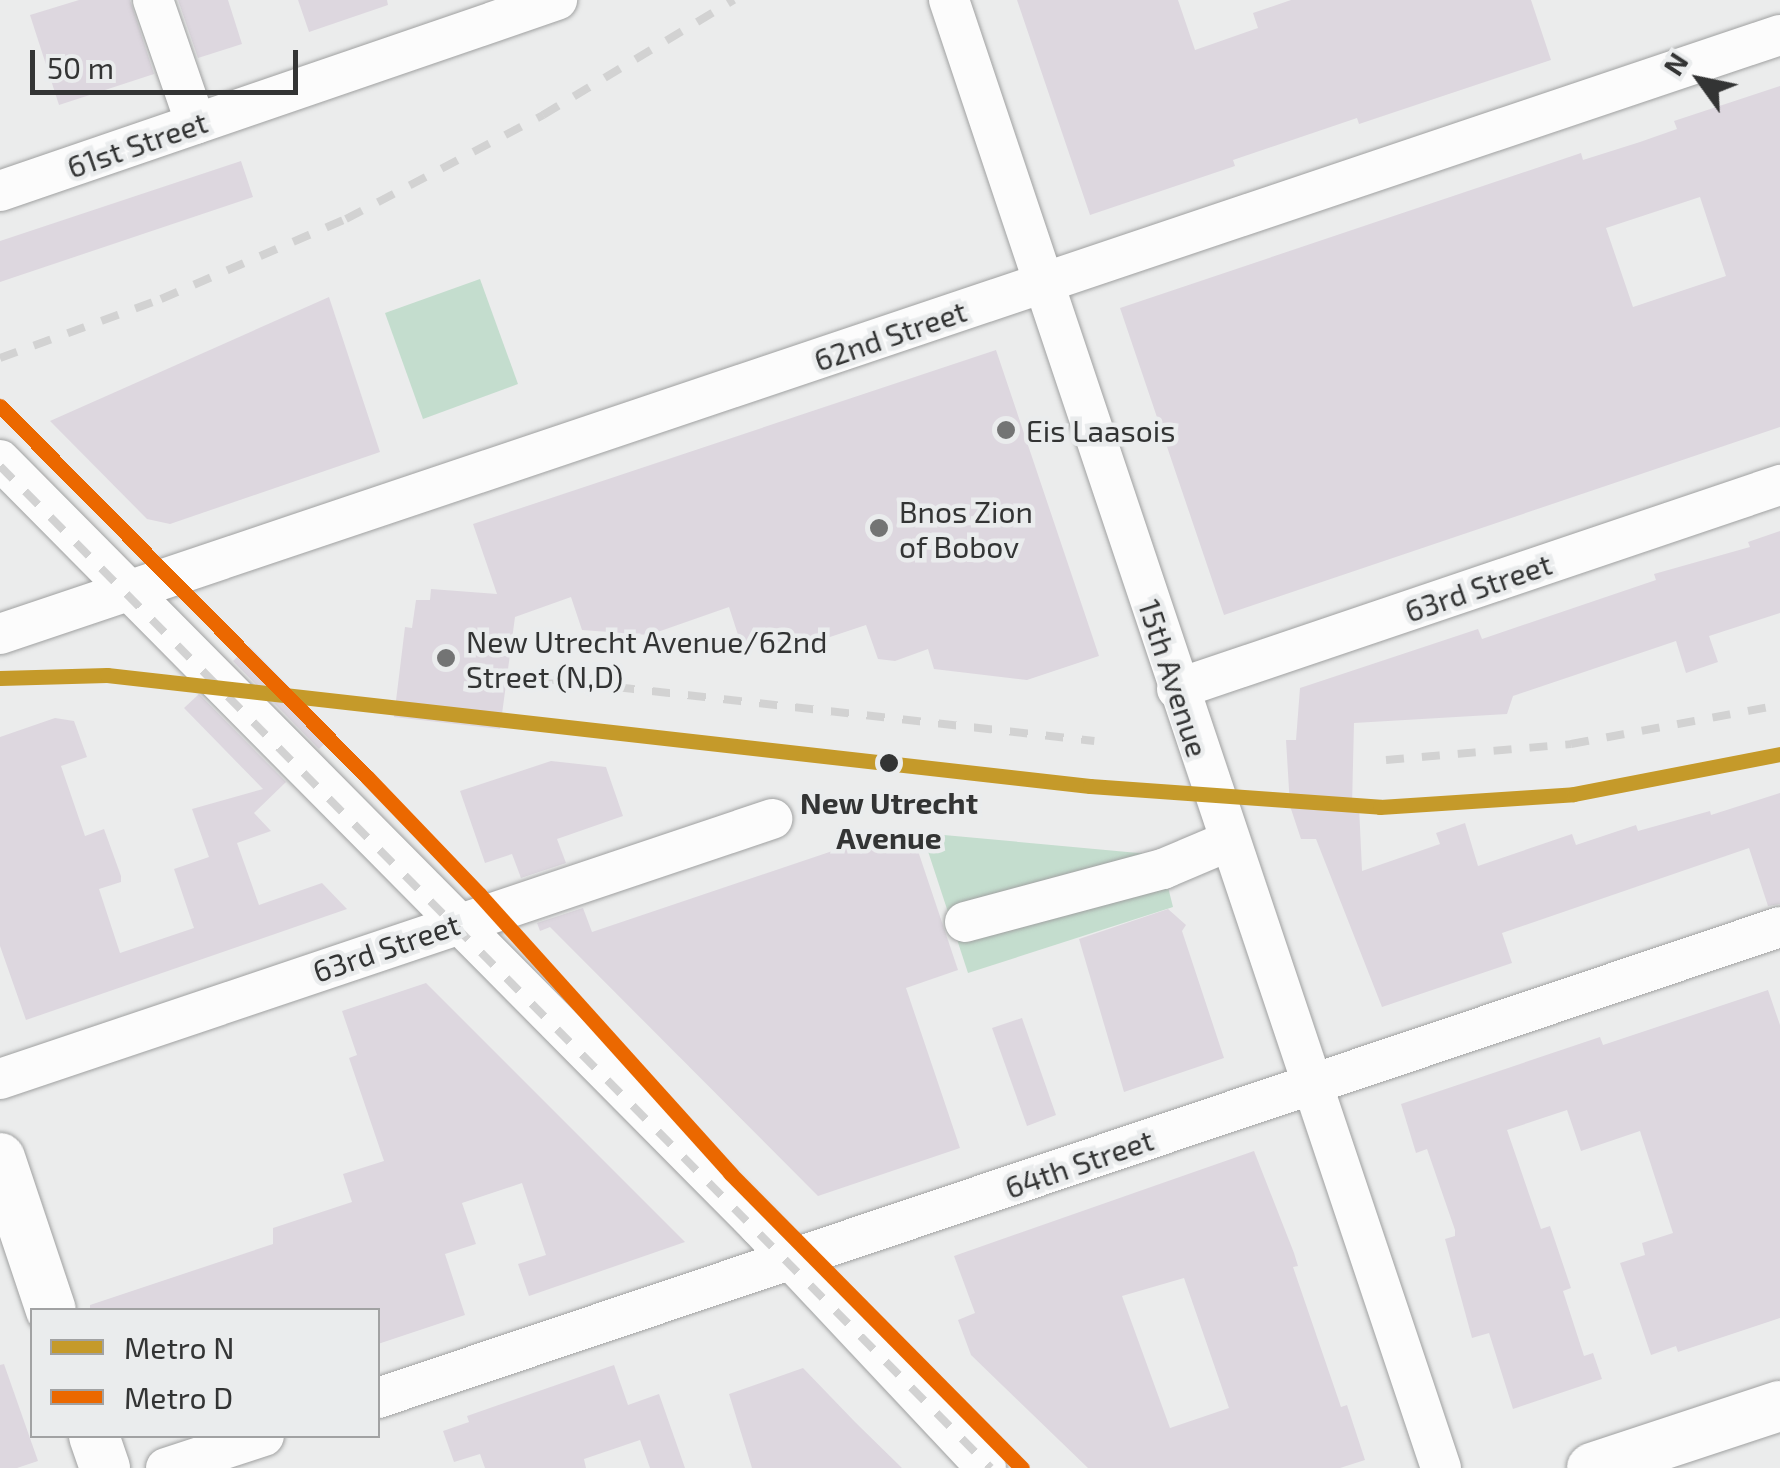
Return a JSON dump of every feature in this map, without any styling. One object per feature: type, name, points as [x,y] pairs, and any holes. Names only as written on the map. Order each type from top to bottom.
[{"type":"main road","points":[[0,1158],[51,1308]]},
{"type":"main road","points":[[1592,1468],[1780,1406]]},
{"type":"main road","points":[[95,1438],[105,1468]]},
{"type":"street","points":[[153,0],[196,124]]},
{"type":"street","name":"61st Street","points":[[0,192],[557,0]]},
{"type":"street","name":"15th Avenue","points":[[949,0],[1441,1468]]},
{"type":"street","name":"62nd Street","points":[[0,634],[1780,35]]},
{"type":"street","points":[[0,460],[791,1260],[986,1468]]},
{"type":"street","name":"63rd Street","points":[[1177,689],[1780,485]]},
{"type":"street","name":"63rd Street","points":[[0,1079],[458,921],[772,819]]},
{"type":"street","points":[[965,922],[1163,869],[1229,841]]},
{"type":"street","name":"64th Street","points":[[380,1397],[1780,926]]},
{"type":"street","points":[[166,1468],[258,1438]]},
{"type":"green space","points":[[480,279],[518,384],[423,419],[385,313]]},
{"type":"green space","points":[[922,833],[1160,855],[1173,907],[968,973]]},
{"type":"building","points":[[79,0],[130,0],[154,74],[59,105],[30,15]]},
{"type":"building","points":[[178,0],[228,0],[242,44],[198,58]]},
{"type":"building","points":[[298,0],[387,0],[388,5],[309,32]]},
{"type":"building","points":[[1017,0],[1178,0],[1195,50],[1258,28],[1253,13],[1291,0],[1531,0],[1551,60],[1359,124],[1357,118],[1233,160],[1235,166],[1090,215]]},
{"type":"building","points":[[1780,86],[1780,427],[1224,615],[1120,308],[1581,153],[1583,160],[1640,142],[1677,129],[1674,121]],"holes":[[[1700,197],[1726,276],[1633,307],[1606,228]]]},
{"type":"building","points":[[241,161],[253,197],[0,282],[0,241]]},
{"type":"building","points":[[329,297],[380,452],[170,524],[147,519],[50,421]]},
{"type":"building","name":"Bnos Zion of Bobov","points":[[996,350],[1099,656],[1027,680],[934,669],[928,649],[895,661],[878,659],[866,625],[791,650],[740,641],[729,607],[649,635],[582,630],[571,597],[515,617],[500,729],[394,717],[405,627],[412,628],[416,600],[430,600],[431,589],[497,594],[473,524]]},
{"type":"building","points":[[1780,531],[1780,613],[1709,636],[1718,662],[1686,673],[1676,641],[1513,696],[1507,714],[1354,723],[1352,806],[1359,806],[1362,871],[1440,844],[1436,833],[1465,823],[1478,866],[1572,834],[1576,845],[1636,825],[1638,831],[1710,811],[1711,815],[1780,793],[1780,904],[1768,906],[1749,848],[1502,933],[1512,963],[1382,1007],[1316,839],[1301,839],[1290,806],[1286,740],[1296,740],[1300,688],[1478,629],[1482,639],[1656,580],[1654,574],[1750,547],[1748,542]]},
{"type":"building","points":[[249,646],[335,734],[319,749],[233,661]]},
{"type":"building","points":[[199,694],[286,782],[254,813],[271,831],[237,843],[259,905],[322,883],[347,909],[26,1020],[0,946],[0,737],[55,718],[74,721],[87,757],[61,766],[85,836],[104,829],[121,876],[121,882],[99,889],[120,953],[194,928],[174,869],[209,857],[192,809],[263,789],[184,708]]},
{"type":"building","points":[[551,761],[606,767],[623,816],[557,839],[566,863],[521,878],[512,854],[485,863],[460,791]]},
{"type":"building","points":[[877,836],[915,842],[958,970],[906,988],[960,1148],[818,1196],[550,927],[540,931],[537,923],[583,908],[592,932]]},
{"type":"building","points":[[1168,909],[1186,925],[1182,931],[1224,1058],[1124,1092],[1079,939]]},
{"type":"building","points":[[426,983],[685,1242],[529,1296],[518,1264],[546,1255],[522,1183],[462,1203],[476,1244],[445,1254],[465,1315],[380,1343],[380,1308],[90,1308],[273,1244],[273,1228],[352,1202],[343,1174],[384,1161],[349,1058],[357,1055],[342,1011]]},
{"type":"building","points":[[1768,990],[1780,1025],[1780,1318],[1678,1352],[1676,1346],[1651,1355],[1620,1263],[1645,1255],[1642,1243],[1673,1233],[1640,1131],[1581,1151],[1567,1110],[1507,1130],[1541,1229],[1550,1226],[1571,1288],[1563,1291],[1584,1356],[1593,1353],[1602,1379],[1513,1409],[1489,1333],[1472,1338],[1445,1239],[1455,1236],[1455,1230],[1427,1149],[1416,1153],[1401,1104],[1600,1037],[1603,1045]]},
{"type":"building","points":[[1022,1018],[1056,1115],[1027,1126],[992,1028]]},
{"type":"building","points":[[1254,1151],[1294,1253],[1298,1266],[1293,1267],[1341,1407],[1347,1405],[1365,1460],[1340,1468],[1088,1468],[971,1355],[958,1320],[975,1313],[954,1256]],"holes":[[[1184,1278],[1229,1408],[1170,1428],[1122,1296]]]},
{"type":"building","points":[[4,1364],[38,1461],[17,1468],[0,1468],[0,1365]]},
{"type":"building","points":[[614,1365],[628,1405],[659,1394],[685,1468],[650,1468],[640,1440],[584,1459],[586,1468],[485,1468],[480,1454],[454,1462],[443,1431],[469,1422],[467,1416]]},
{"type":"building","points":[[803,1368],[902,1468],[752,1468],[729,1394]]},
{"type":"railway","points":[[0,358],[161,299],[346,219],[543,115],[734,0]]},
{"type":"railway","points":[[0,466],[991,1468]]},
{"type":"railway","points":[[509,675],[1094,741]]},
{"type":"railway","points":[[1386,760],[1571,744],[1780,705]]},
{"type":"metro line","name":"D","points":[[0,406],[367,777],[480,895],[730,1173],[1022,1468]]},
{"type":"metro line","name":"N","points":[[0,678],[107,675],[1090,786],[1380,807],[1574,794],[1780,754]]},
{"type":"place","name":"Eis Laasois","points":[[1006,430]]},
{"type":"place","name":"Bnos Zion of Bobov","points":[[879,528]]},
{"type":"place","name":"New Utrecht Avenue/62nd Street (N,D)","points":[[446,658]]},
{"type":"place","name":"New Utrecht Avenue","points":[[889,763]]}]
